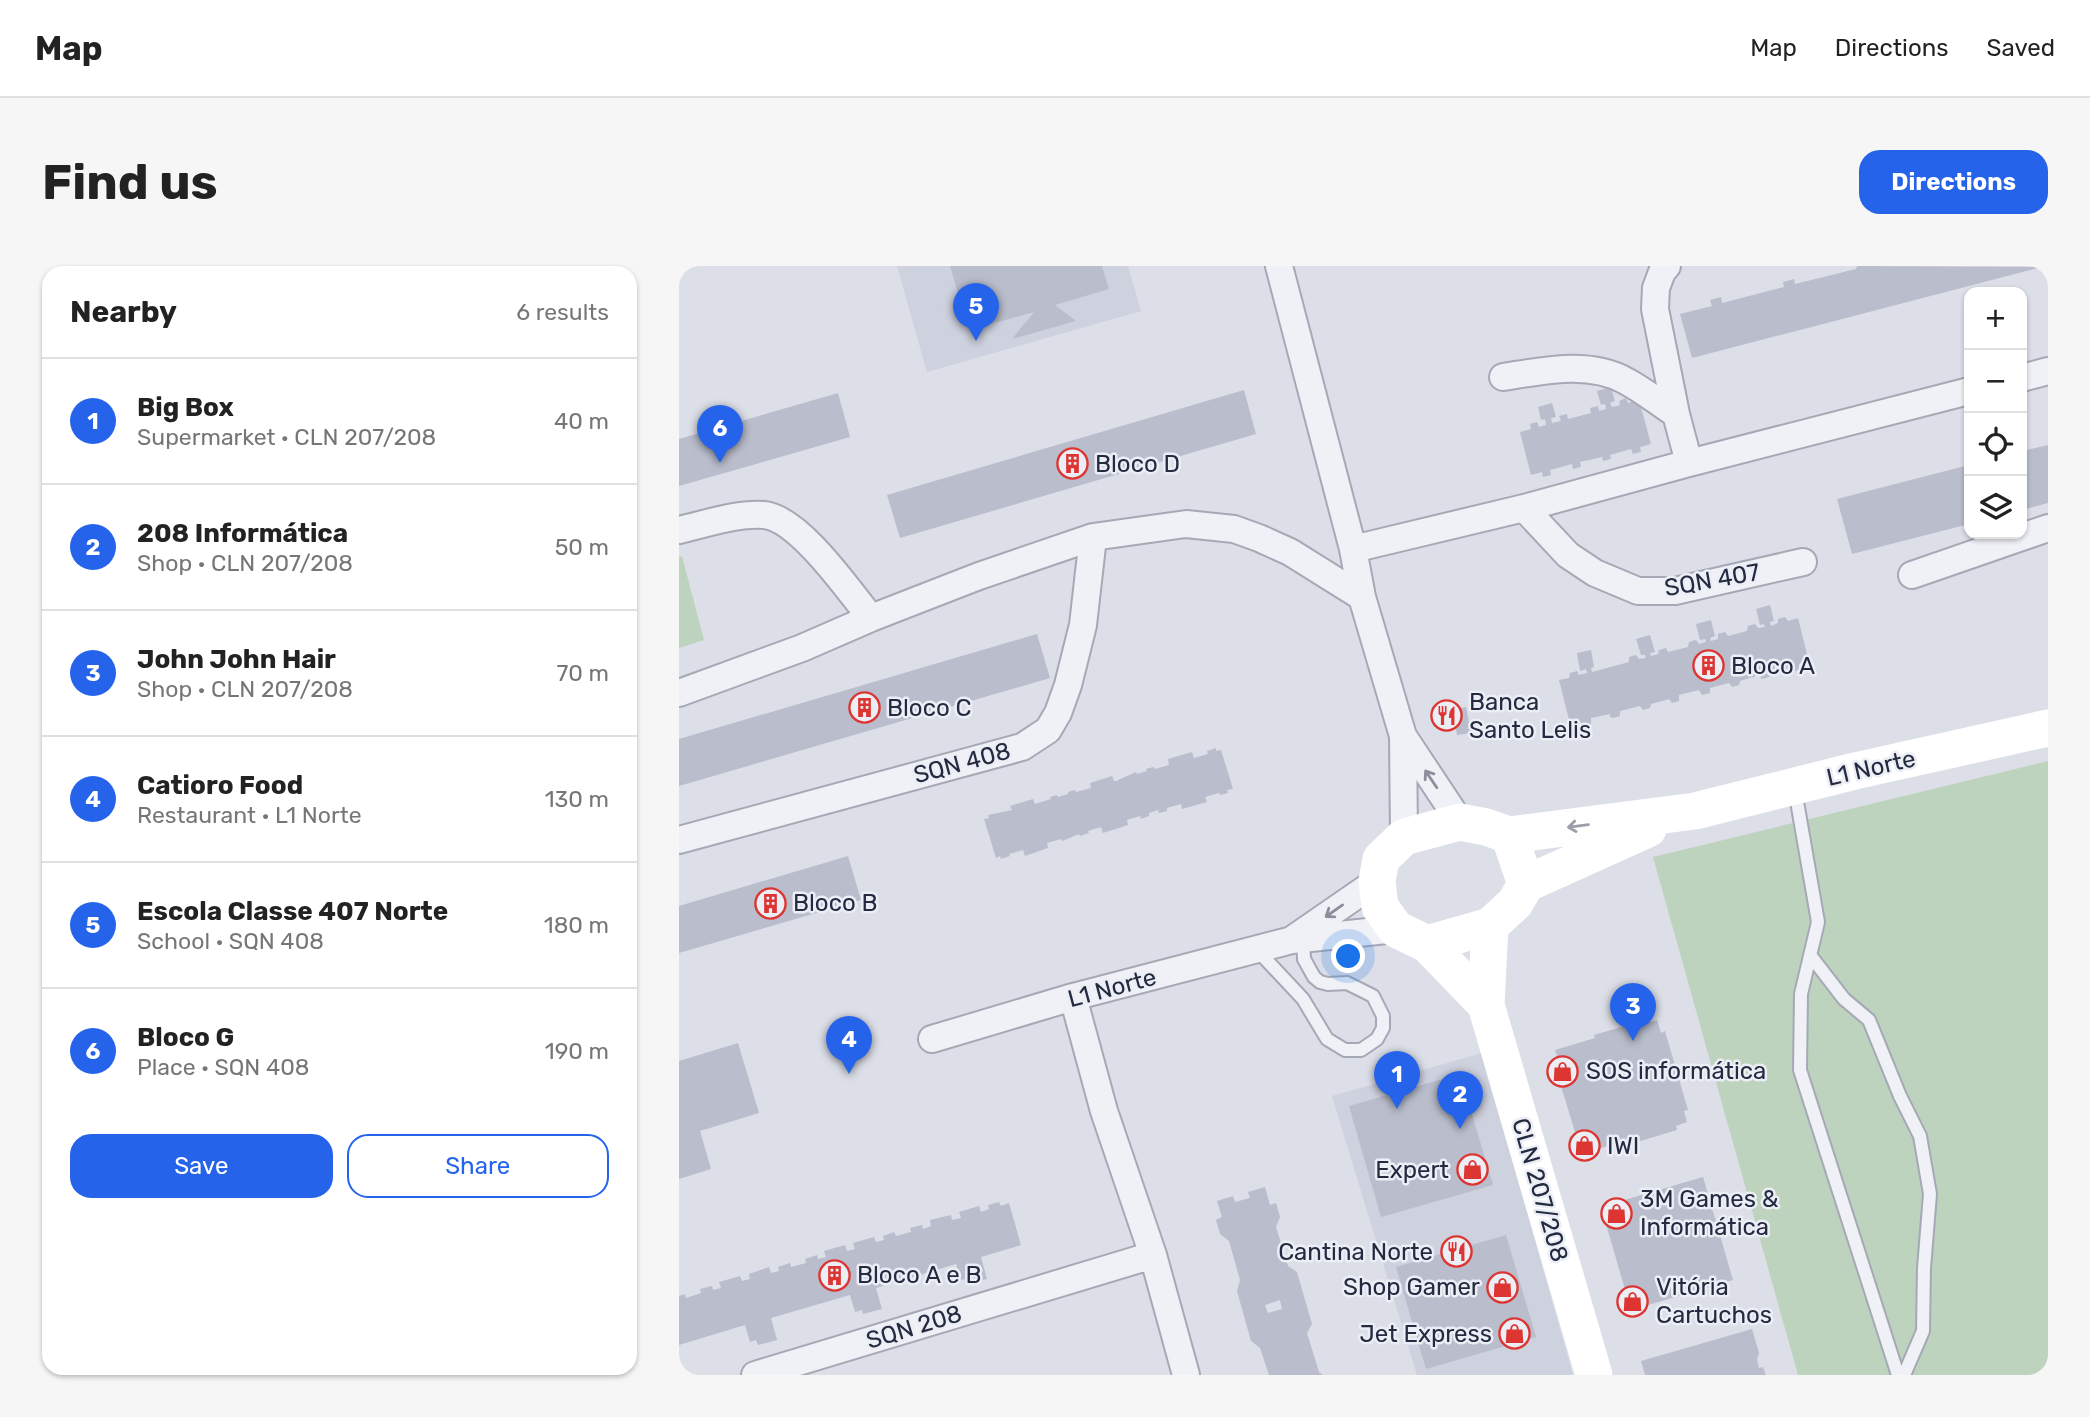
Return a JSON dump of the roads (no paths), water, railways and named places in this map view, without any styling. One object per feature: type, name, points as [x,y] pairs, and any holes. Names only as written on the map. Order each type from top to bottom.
[{"type":"street","points":[[1279,266],[1353,549],[1362,597],[1403,736],[1404,837]]},
{"type":"street","points":[[1667,266],[1656,288],[1655,309],[1676,414],[1689,463]]},
{"type":"street","points":[[1503,377],[1571,368],[1601,372],[1625,380],[1676,414]]},
{"type":"street","points":[[2027,377],[2048,371]]},
{"type":"street","points":[[1353,549],[1524,508],[1964,392]]},
{"type":"street","name":"SQN 407","points":[[1524,508],[1568,555],[1595,573],[1638,591],[1675,591],[1803,562]]},
{"type":"street","points":[[679,530],[747,516],[775,517],[801,536],[871,618]]},
{"type":"street","points":[[679,693],[802,648],[979,576],[1093,537],[1186,524],[1234,529],[1290,552],[1362,597]]},
{"type":"street","points":[[1912,575],[2048,528]]},
{"type":"street","name":"SQN 408","points":[[679,840],[1022,747],[1048,730],[1058,713],[1068,685],[1083,625],[1093,537]]},
{"type":"street","name":"L1 Norte","points":[[1509,835],[1695,811],[2048,728]]},
{"type":"street","points":[[1403,736],[1460,822]]},
{"type":"street","name":"L1 Norte","points":[[1526,884],[1628,837],[1695,811]]},
{"type":"street","points":[[1460,822],[1509,835],[1526,884],[1515,903],[1490,926],[1411,937],[1380,907],[1377,881],[1381,859],[1404,837],[1460,822]]},
{"type":"street","name":"L1 Norte","points":[[1298,939],[1377,881]]},
{"type":"street","name":"CLN 207/208","points":[[1490,926],[1486,1005],[1594,1375]]},
{"type":"street","name":"L1 Norte","points":[[932,1039],[1073,997],[1298,939],[1411,937]]},
{"type":"street","name":"CLN 207/208","points":[[1411,937],[1486,1005]]},
{"type":"street","points":[[1073,997],[1104,1111],[1153,1255],[1186,1375]]},
{"type":"street","name":"SQN 208","points":[[772,1373],[1153,1255]]},
{"type":"lane","points":[[1794,787],[1818,922],[1801,994],[1800,1070],[1898,1375]]},
{"type":"lane","points":[[1257,950],[1303,999],[1327,1039],[1345,1050],[1361,1050],[1377,1039],[1383,1028],[1383,1016],[1373,996],[1347,983],[1320,982],[1304,959],[1298,939]]},
{"type":"lane","points":[[1810,955],[1844,999],[1869,1020],[1900,1096],[1920,1136],[1930,1194],[1924,1268],[1923,1331],[1904,1375]]},
{"type":"place","name":"Escola Classe 407 Norte","points":[[976,341]]},
{"type":"place","name":"Bloco G","points":[[720,463]]},
{"type":"place","name":"Bloco D","points":[[1072,464]]},
{"type":"place","name":"Bloco A","points":[[1708,666]]},
{"type":"place","name":"Bloco C","points":[[864,708]]},
{"type":"place","name":"Banca Santo Lelis","points":[[1446,716]]},
{"type":"place","name":"Bloco B","points":[[770,903]]},
{"type":"place","name":"John John Hair","points":[[1633,1041]]},
{"type":"place","name":"SOS informática","points":[[1563,1071]]},
{"type":"place","name":"Catioro Food","points":[[849,1074]]},
{"type":"place","name":"Big Box","points":[[1397,1109]]},
{"type":"place","name":"208 Informática","points":[[1460,1129]]},
{"type":"place","name":"IWI","points":[[1584,1146]]},
{"type":"place","name":"Expert","points":[[1472,1170]]},
{"type":"place","name":"3M Games & Informática","points":[[1617,1213]]},
{"type":"place","name":"Cantina Norte","points":[[1456,1252]]},
{"type":"place","name":"Bloco A e B","points":[[834,1275]]},
{"type":"place","name":"Shop Gamer","points":[[1503,1287]]},
{"type":"place","name":"Vitória Cartuchos","points":[[1633,1301]]},
{"type":"place","name":"Jet Express","points":[[1515,1334]]}]
